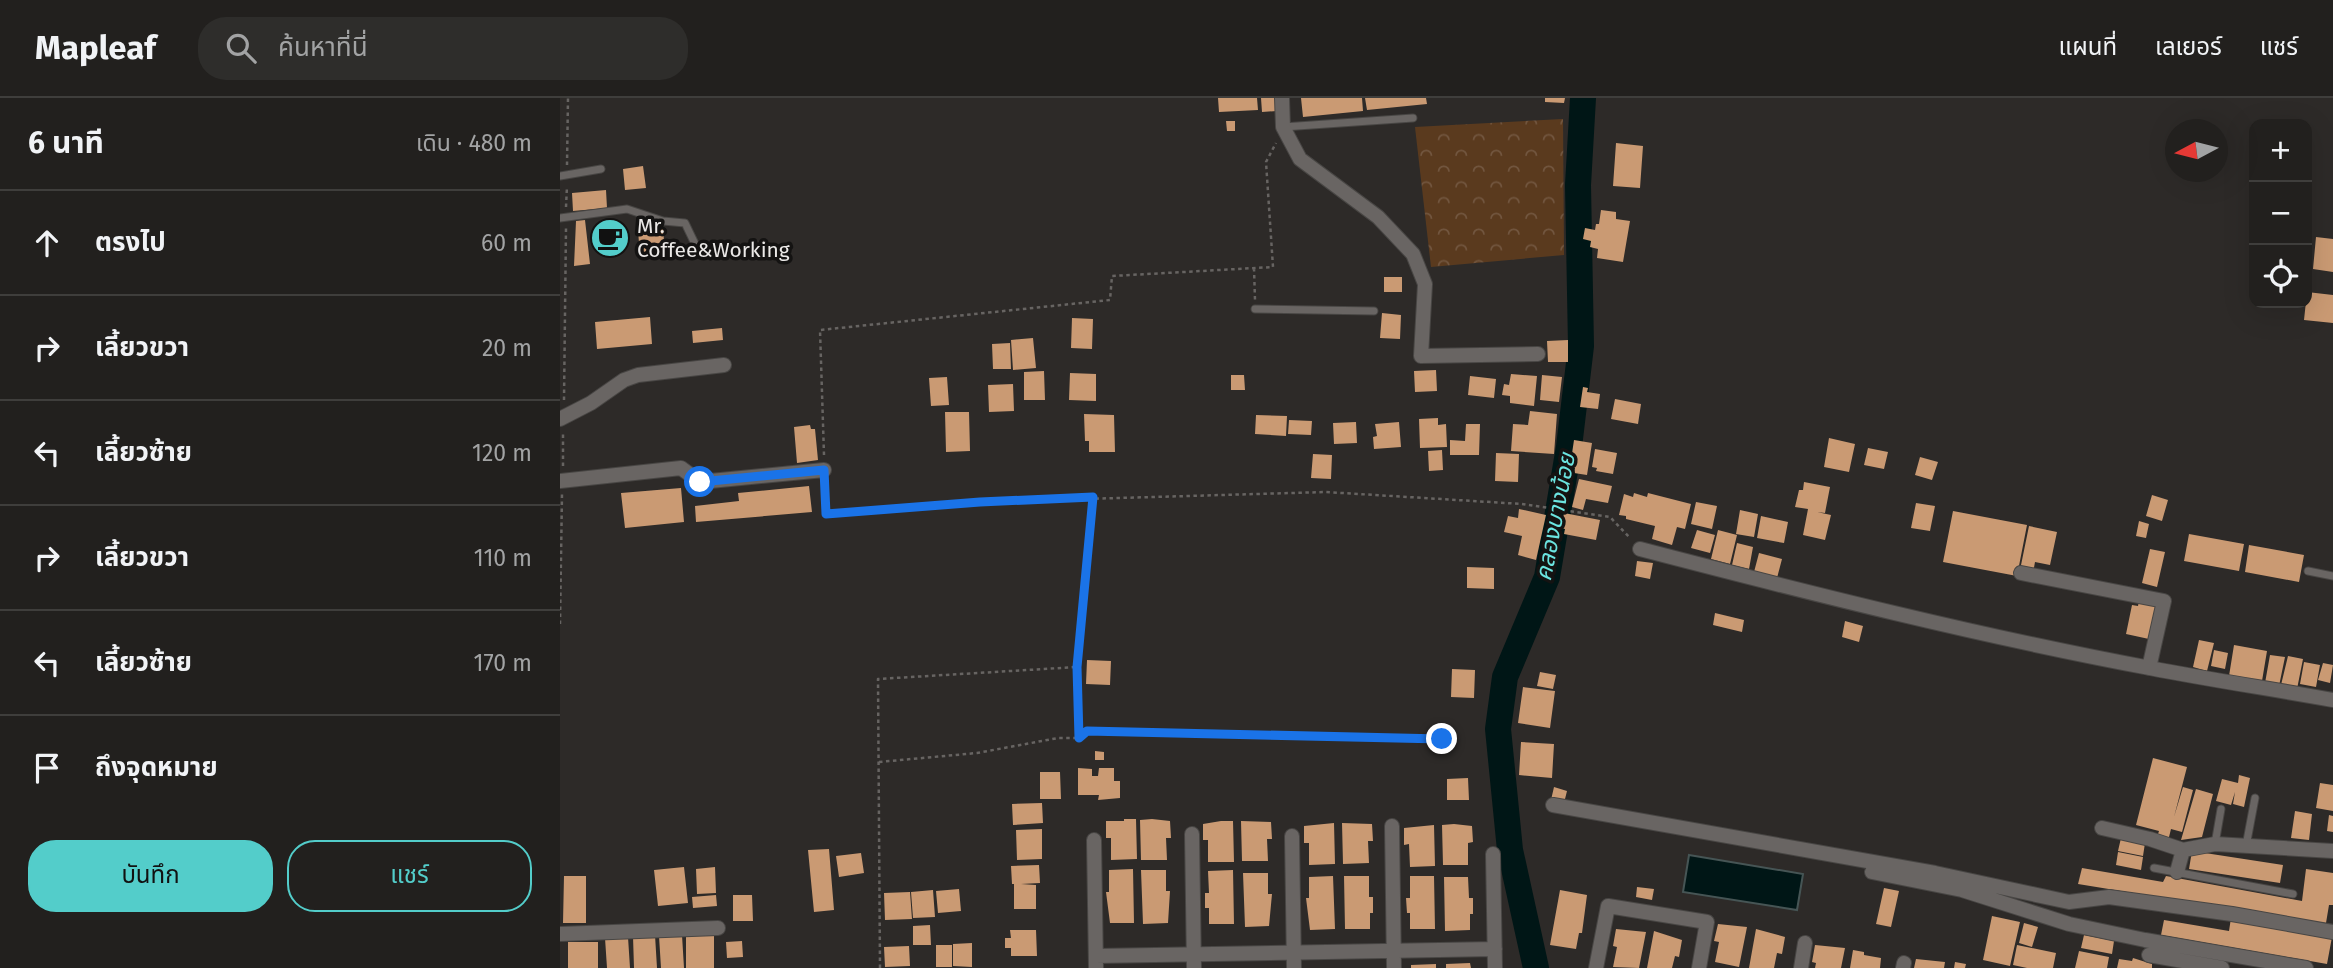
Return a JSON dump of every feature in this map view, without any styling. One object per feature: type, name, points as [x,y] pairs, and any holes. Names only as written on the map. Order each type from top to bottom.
[{"type":"street","points":[[1282,98],[1283,127],[1300,159],[1378,217],[1412,254],[1425,284],[1421,356],[1538,354]]},
{"type":"street","points":[[562,418],[591,403],[624,380],[638,375],[724,365]]},
{"type":"street","points":[[561,481],[681,468],[700,482],[824,470]]},
{"type":"street","points":[[1640,548],[1800,590],[2149,668],[2333,700]]},
{"type":"street","points":[[2021,573],[2164,601],[2149,668]]},
{"type":"street","points":[[1553,805],[1936,873],[2069,902],[2109,897],[2232,914],[2333,932]]},
{"type":"street","points":[[1392,826],[1395,968]]},
{"type":"street","points":[[2102,828],[2183,849],[2215,844],[2333,851]]},
{"type":"street","points":[[1192,834],[1194,961]]},
{"type":"street","points":[[1292,836],[1294,968]]},
{"type":"street","points":[[1094,840],[1096,962],[1194,961],[1294,953],[1495,949]]},
{"type":"street","points":[[2177,872],[2183,849]]},
{"type":"street","points":[[1493,854],[1495,968]]},
{"type":"street","points":[[1872,872],[1962,890],[2082,927],[2306,968]]},
{"type":"street","points":[[1596,968],[1608,906],[1707,922],[1699,968]]},
{"type":"street","points":[[560,934],[718,928]]},
{"type":"street","points":[[1801,968],[1805,943]]},
{"type":"street","points":[[2149,955],[2222,968]]},
{"type":"lane","points":[[1283,127],[1413,118]]},
{"type":"lane","points":[[563,175],[601,169]]},
{"type":"lane","points":[[563,218],[627,209],[663,221],[685,223],[696,246]]},
{"type":"lane","points":[[1255,309],[1374,311]]},
{"type":"lane","points":[[2308,571],[2333,576]]},
{"type":"lane","points":[[2246,846],[2255,797]]},
{"type":"lane","points":[[2215,844],[2221,809]]},
{"type":"lane","points":[[2154,868],[2292,894]]},
{"type":"path","points":[[560,624],[563,175],[568,98]]},
{"type":"path","points":[[1283,127],[1266,162],[1273,267],[1112,276],[1110,300],[820,330],[826,514],[980,502],[1093,497],[1326,492],[1522,504],[1611,517],[1640,548]]},
{"type":"path","points":[[1254,268],[1255,309]]},
{"type":"path","points":[[1079,738],[1077,667],[1093,497]]},
{"type":"path","points":[[880,968],[878,679],[1077,667]]},
{"type":"path","points":[[879,762],[977,753],[1058,738],[1079,738],[1087,731],[1442,739]]},
{"type":"green space","points":[[1563,119],[1564,255],[1431,267],[1415,127]]},
{"type":"shaded area","points":[[1689,855],[1803,874],[1797,910],[1683,892]]},
{"type":"building","points":[[1218,98],[1257,98],[1258,110],[1219,112]]},
{"type":"building","points":[[1261,98],[1276,98],[1277,111],[1262,112]]},
{"type":"building","points":[[1301,98],[1362,98],[1363,111],[1303,117]]},
{"type":"building","points":[[1365,98],[1426,98],[1427,104],[1367,110]]},
{"type":"building","points":[[1545,98],[1565,98],[1564,103],[1545,102]]},
{"type":"building","points":[[1226,121],[1235,121],[1235,131],[1227,131]]},
{"type":"building","points":[[1616,143],[1643,146],[1640,188],[1613,186]]},
{"type":"building","points":[[643,166],[646,188],[625,190],[623,169]]},
{"type":"building","points":[[606,190],[607,208],[573,211],[572,193]]},
{"type":"building","points":[[1601,210],[1616,212],[1616,219],[1630,221],[1623,262],[1597,258],[1598,249],[1590,247],[1591,241],[1583,239],[1585,228],[1595,230],[1596,224],[1599,224]]},
{"type":"building","points":[[585,220],[590,264],[574,266],[576,221]]},
{"type":"building","name":"Mr. Coffee&Working","points":[[620,224],[623,248],[600,251],[597,227]]},
{"type":"building","points":[[663,229],[665,252],[640,254],[638,231]]},
{"type":"building","points":[[2316,237],[2333,239],[2333,272],[2313,269]]},
{"type":"building","points":[[1384,277],[1402,277],[1402,292],[1384,292]]},
{"type":"building","points":[[2312,293],[2333,295],[2333,323],[2304,320],[2305,308],[2312,308]]},
{"type":"building","points":[[1382,313],[1401,315],[1400,339],[1380,338]]},
{"type":"building","points":[[650,317],[652,344],[597,349],[595,322]]},
{"type":"building","points":[[1072,318],[1093,319],[1092,349],[1071,348]]},
{"type":"building","points":[[722,328],[723,340],[693,343],[692,331]]},
{"type":"building","points":[[1033,338],[1036,368],[1013,370],[1011,340]]},
{"type":"building","points":[[1568,340],[1568,362],[1548,362],[1547,341]]},
{"type":"building","points":[[1010,343],[1011,369],[993,369],[992,344]]},
{"type":"building","points":[[1436,370],[1437,391],[1415,392],[1414,371]]},
{"type":"building","points":[[1044,371],[1045,400],[1024,400],[1024,372]]},
{"type":"building","points":[[1070,373],[1096,374],[1096,401],[1069,400]]},
{"type":"building","points":[[1511,374],[1537,376],[1534,406],[1510,403],[1510,396],[1502,395],[1504,384],[1509,385]]},
{"type":"building","points":[[1231,375],[1244,375],[1245,390],[1231,390]]},
{"type":"building","points":[[1542,375],[1562,377],[1559,402],[1540,400]]},
{"type":"building","points":[[1470,376],[1496,379],[1494,398],[1468,395]]},
{"type":"building","points":[[947,377],[949,405],[931,406],[929,378]]},
{"type":"building","points":[[1013,384],[1014,411],[989,412],[988,385]]},
{"type":"building","points":[[1583,387],[1588,388],[1587,392],[1600,394],[1598,409],[1580,407]]},
{"type":"building","points":[[1615,399],[1641,404],[1638,424],[1611,419]]},
{"type":"building","points":[[1530,411],[1557,414],[1554,454],[1511,451],[1513,424],[1528,425]]},
{"type":"building","points":[[945,412],[969,412],[970,451],[946,452]]},
{"type":"building","points":[[1084,414],[1114,415],[1115,452],[1089,452],[1089,441],[1085,441]]},
{"type":"building","points":[[1256,415],[1287,416],[1286,436],[1255,434]]},
{"type":"building","points":[[1438,418],[1438,425],[1446,424],[1447,447],[1420,448],[1419,419]]},
{"type":"building","points":[[1289,420],[1312,421],[1311,435],[1288,434]]},
{"type":"building","points":[[1356,422],[1357,443],[1334,444],[1333,423]]},
{"type":"building","points":[[1399,422],[1401,447],[1374,449],[1373,437],[1377,436],[1375,424]]},
{"type":"building","points":[[1466,424],[1480,424],[1479,455],[1450,455],[1450,440],[1465,441]]},
{"type":"building","points":[[810,425],[811,429],[815,429],[818,460],[797,463],[794,427]]},
{"type":"building","points":[[1829,438],[1855,444],[1849,472],[1824,467]]},
{"type":"building","points":[[1574,440],[1592,443],[1587,475],[1574,473],[1575,468],[1570,467]]},
{"type":"building","points":[[1868,448],[1888,452],[1884,469],[1864,465]]},
{"type":"building","points":[[1595,449],[1617,453],[1613,474],[1596,471],[1597,468],[1592,467]]},
{"type":"building","points":[[1442,450],[1443,470],[1429,471],[1428,451]]},
{"type":"building","points":[[1496,453],[1519,454],[1518,482],[1495,481]]},
{"type":"building","points":[[1313,454],[1332,455],[1331,479],[1311,478]]},
{"type":"building","points":[[1920,457],[1938,462],[1932,480],[1915,475]]},
{"type":"building","points":[[1579,479],[1612,486],[1608,503],[1586,499],[1583,510],[1572,507]]},
{"type":"building","points":[[1804,482],[1830,487],[1825,513],[1817,512],[1831,515],[1825,540],[1803,535],[1808,509],[1795,507]]},
{"type":"building","points":[[809,486],[812,512],[696,522],[695,506],[739,501],[738,493]]},
{"type":"building","points":[[681,488],[684,522],[625,528],[621,493]]},
{"type":"building","points":[[1634,493],[1647,497],[1648,493],[1691,504],[1685,529],[1677,527],[1672,545],[1652,539],[1655,526],[1619,515],[1624,494],[1633,497]]},
{"type":"building","points":[[2152,495],[2168,500],[2162,521],[2146,516]]},
{"type":"building","points":[[1696,502],[1717,506],[1712,529],[1691,524]]},
{"type":"building","points":[[1916,503],[1935,506],[1930,531],[1911,528]]},
{"type":"building","points":[[1519,509],[1546,515],[1536,560],[1518,555],[1522,536],[1504,532],[1508,516],[1518,518]]},
{"type":"building","points":[[1740,510],[1758,514],[1754,537],[1736,534]]},
{"type":"building","points":[[1953,511],[2027,525],[2017,576],[1943,562]]},
{"type":"building","points":[[1564,513],[1600,520],[1596,540],[1564,534],[1565,529],[1561,528]]},
{"type":"building","points":[[1761,516],[1788,522],[1784,543],[1757,538]]},
{"type":"building","points":[[2139,521],[2149,524],[2146,538],[2136,536]]},
{"type":"building","points":[[2029,526],[2057,532],[2050,565],[2035,562],[2033,573],[2020,570]]},
{"type":"building","points":[[1697,530],[1715,535],[1710,553],[1691,548]]},
{"type":"building","points":[[1718,530],[1737,535],[1730,564],[1711,559]]},
{"type":"building","points":[[2189,534],[2244,544],[2239,571],[2184,561]]},
{"type":"building","points":[[1737,543],[1753,547],[1749,569],[1732,565]]},
{"type":"building","points":[[2249,545],[2304,555],[2299,582],[2245,572]]},
{"type":"building","points":[[2150,549],[2165,552],[2157,587],[2142,583]]},
{"type":"building","points":[[1759,553],[1782,559],[1777,578],[1754,572]]},
{"type":"building","points":[[1637,561],[1653,563],[1650,579],[1635,576]]},
{"type":"building","points":[[1467,567],[1494,568],[1494,589],[1467,588]]},
{"type":"building","points":[[2139,601],[2157,605],[2149,639],[2126,634],[2132,605],[2138,606]]},
{"type":"building","points":[[1715,613],[1744,620],[1742,632],[1713,625]]},
{"type":"building","points":[[1845,621],[1863,626],[1859,642],[1842,637]]},
{"type":"building","points":[[2199,640],[2214,643],[2207,671],[2193,667]]},
{"type":"building","points":[[2234,645],[2267,651],[2262,681],[2229,676]]},
{"type":"building","points":[[2214,650],[2228,653],[2225,669],[2211,666]]},
{"type":"building","points":[[2270,655],[2285,657],[2279,686],[2265,683]]},
{"type":"building","points":[[2288,656],[2303,659],[2297,689],[2281,685]]},
{"type":"building","points":[[1087,660],[1111,661],[1110,685],[1086,684]]},
{"type":"building","points":[[2304,662],[2320,665],[2316,687],[2300,684]]},
{"type":"building","points":[[2323,663],[2333,665],[2330,683],[2318,680]]},
{"type":"building","points":[[1452,669],[1475,670],[1474,698],[1451,697]]},
{"type":"building","points":[[1540,672],[1556,675],[1553,689],[1537,686]]},
{"type":"building","points":[[1523,687],[1555,691],[1550,728],[1518,723]]},
{"type":"building","points":[[1521,742],[1554,744],[1552,778],[1519,775]]},
{"type":"building","points":[[1095,751],[1104,752],[1104,760],[1095,760]]},
{"type":"building","points":[[2153,758],[2187,767],[2174,817],[2183,787],[2193,790],[2182,832],[2171,829],[2168,841],[2157,837],[2159,831],[2136,825]]},
{"type":"building","points":[[1078,768],[1092,769],[1092,776],[1098,776],[1099,768],[1114,768],[1114,781],[1120,781],[1120,798],[1098,800],[1099,795],[1078,795]]},
{"type":"building","points":[[1040,772],[1060,772],[1061,799],[1040,799]]},
{"type":"building","points":[[2239,775],[2250,778],[2244,807],[2233,804],[2235,792],[2231,805],[2216,801],[2222,779],[2238,783]]},
{"type":"building","points":[[1468,778],[1469,800],[1447,800],[1447,779]]},
{"type":"building","points":[[2320,783],[2333,785],[2333,811],[2316,808]]},
{"type":"building","points":[[1554,787],[1567,791],[1564,803],[1551,800]]},
{"type":"building","points":[[2196,789],[2213,794],[2202,837],[2181,840]]},
{"type":"building","points":[[1042,803],[1043,823],[1013,825],[1012,804]]},
{"type":"building","points":[[2295,811],[2312,814],[2309,840],[2291,838]]},
{"type":"building","points":[[2329,815],[2333,816],[2333,832],[2327,831]]},
{"type":"building","points":[[1136,819],[1137,859],[1111,860],[1111,838],[1106,838],[1106,821]]},
{"type":"building","points":[[1140,820],[1170,821],[1171,838],[1166,838],[1167,860],[1141,860]]},
{"type":"building","points":[[1233,821],[1234,862],[1208,862],[1208,840],[1203,840],[1203,824]]},
{"type":"building","points":[[1241,821],[1271,822],[1272,839],[1267,839],[1268,861],[1242,861]]},
{"type":"building","points":[[1334,823],[1335,864],[1309,865],[1309,843],[1304,843],[1304,826]]},
{"type":"building","points":[[1342,823],[1372,824],[1373,841],[1368,841],[1369,863],[1343,864]]},
{"type":"building","points":[[1434,825],[1435,866],[1410,867],[1409,844],[1404,845],[1404,828]]},
{"type":"building","points":[[1442,825],[1472,826],[1473,842],[1468,843],[1468,865],[1443,865]]},
{"type":"building","points":[[1042,829],[1042,859],[1017,860],[1016,830]]},
{"type":"building","points":[[2121,838],[2145,843],[2143,856],[2118,851]]},
{"type":"building","points":[[829,849],[834,910],[814,912],[808,850]]},
{"type":"building","points":[[2192,851],[2283,865],[2280,883],[2189,869]]},
{"type":"building","points":[[2118,852],[2143,857],[2141,870],[2116,865]]},
{"type":"building","points":[[861,853],[864,873],[839,877],[836,856]]},
{"type":"building","points":[[1039,865],[1040,883],[1021,884],[1036,885],[1036,909],[1014,909],[1011,866]]},
{"type":"building","points":[[684,867],[688,903],[658,906],[654,870]]},
{"type":"building","points":[[715,867],[716,893],[697,894],[696,869]]},
{"type":"building","points":[[2082,868],[2163,882],[2166,876],[2302,901],[2306,869],[2333,873],[2333,905],[2329,905],[2326,923],[2298,920],[2078,884]]},
{"type":"building","points":[[1133,869],[1134,923],[1110,923],[1106,892],[1109,892],[1109,870]]},
{"type":"building","points":[[1141,870],[1166,870],[1166,891],[1170,891],[1168,923],[1143,924]]},
{"type":"building","points":[[1233,870],[1234,924],[1209,924],[1209,908],[1205,908],[1205,893],[1209,893],[1208,871]]},
{"type":"building","points":[[1243,873],[1268,873],[1268,894],[1272,894],[1269,926],[1245,927]]},
{"type":"building","points":[[564,876],[586,876],[586,923],[563,923]]},
{"type":"building","points":[[1333,876],[1335,929],[1310,930],[1306,898],[1309,898],[1309,877]]},
{"type":"building","points":[[1344,876],[1369,876],[1369,897],[1373,897],[1370,929],[1345,929]]},
{"type":"building","points":[[1410,876],[1434,876],[1435,929],[1410,929],[1406,898],[1410,898]]},
{"type":"building","points":[[1444,877],[1468,877],[1469,898],[1473,898],[1470,930],[1445,931]]},
{"type":"building","points":[[1637,887],[1654,889],[1652,900],[1636,897]]},
{"type":"building","points":[[1884,888],[1899,891],[1891,927],[1876,924]]},
{"type":"building","points":[[959,889],[961,911],[938,913],[936,891]]},
{"type":"building","points":[[933,890],[935,917],[913,918],[911,892]]},
{"type":"building","points":[[1560,890],[1587,895],[1582,933],[1579,933],[1576,949],[1550,945]]},
{"type":"building","points":[[910,892],[912,919],[885,920],[884,893]]},
{"type":"building","points":[[716,895],[717,906],[693,908],[692,897]]},
{"type":"building","points":[[733,895],[752,895],[753,921],[733,921]]},
{"type":"building","points":[[1992,916],[2020,922],[2010,966],[1983,960]]},
{"type":"building","points":[[2231,918],[2332,937],[2327,964],[2161,935],[2164,920],[2229,931]]},
{"type":"building","points":[[2024,923],[2038,927],[2032,947],[2019,943]]},
{"type":"building","points":[[1718,924],[1747,927],[1739,967],[1715,962],[1719,942],[1714,941]]},
{"type":"building","points":[[930,925],[931,945],[913,945],[913,926]]},
{"type":"building","points":[[1616,929],[1646,932],[1639,968],[1613,967],[1617,947],[1613,946]]},
{"type":"building","points":[[1756,929],[1785,937],[1782,954],[1777,953],[1774,968],[1749,968]]},
{"type":"building","points":[[1010,930],[1036,930],[1037,956],[1011,956],[1011,948],[1005,948],[1005,938],[1011,938]]},
{"type":"building","points":[[1654,931],[1682,940],[1679,957],[1675,956],[1672,968],[1647,968]]},
{"type":"building","points":[[686,934],[714,934],[714,968],[686,968]]},
{"type":"building","points":[[655,935],[657,968],[634,968],[633,936]]},
{"type":"building","points":[[682,935],[684,968],[661,968],[659,936]]},
{"type":"building","points":[[2084,935],[2114,941],[2112,954],[2081,948]]},
{"type":"building","points":[[628,937],[630,968],[607,968],[605,938]]},
{"type":"building","points":[[742,941],[743,957],[727,958],[726,942]]},
{"type":"building","points":[[568,942],[598,942],[598,968],[568,968]]},
{"type":"building","points":[[972,943],[972,967],[953,966],[953,944]]},
{"type":"building","points":[[936,945],[952,945],[952,967],[936,967]]},
{"type":"building","points":[[1815,945],[1845,948],[1841,968],[1815,968],[1816,963],[1812,962]]},
{"type":"building","points":[[2017,945],[2056,953],[2053,968],[2013,965]]},
{"type":"building","points":[[909,946],[910,966],[885,967],[884,947]]},
{"type":"building","points":[[1853,950],[1881,958],[1880,968],[1850,968]]},
{"type":"building","points":[[2079,951],[2109,957],[2107,968],[2075,968]]},
{"type":"building","points":[[2133,958],[2152,964],[2152,968],[2117,968],[2119,959],[2132,961]]},
{"type":"building","points":[[1916,959],[1945,962],[1944,968],[1914,968]]},
{"type":"building","points":[[1955,962],[1966,964],[1965,968],[1954,968]]},
{"type":"building","points":[[1470,963],[1471,968],[1446,968],[1446,964]]},
{"type":"building","points":[[1436,964],[1436,968],[1411,968],[1411,965]]},
{"type":"waterway","name":"คลองบางน้อย","points":[[1536,968],[1510,850],[1498,729],[1505,677],[1547,577],[1569,447],[1581,346],[1578,185],[1583,98]]},
{"type":"place","name":"Mr. Coffee&Working","points":[[610,238]]},
{"type":"route","points":[[700,482],[824,470],[826,514],[980,502],[1093,497],[1077,667],[1079,738],[1087,731],[1442,739]]}]
